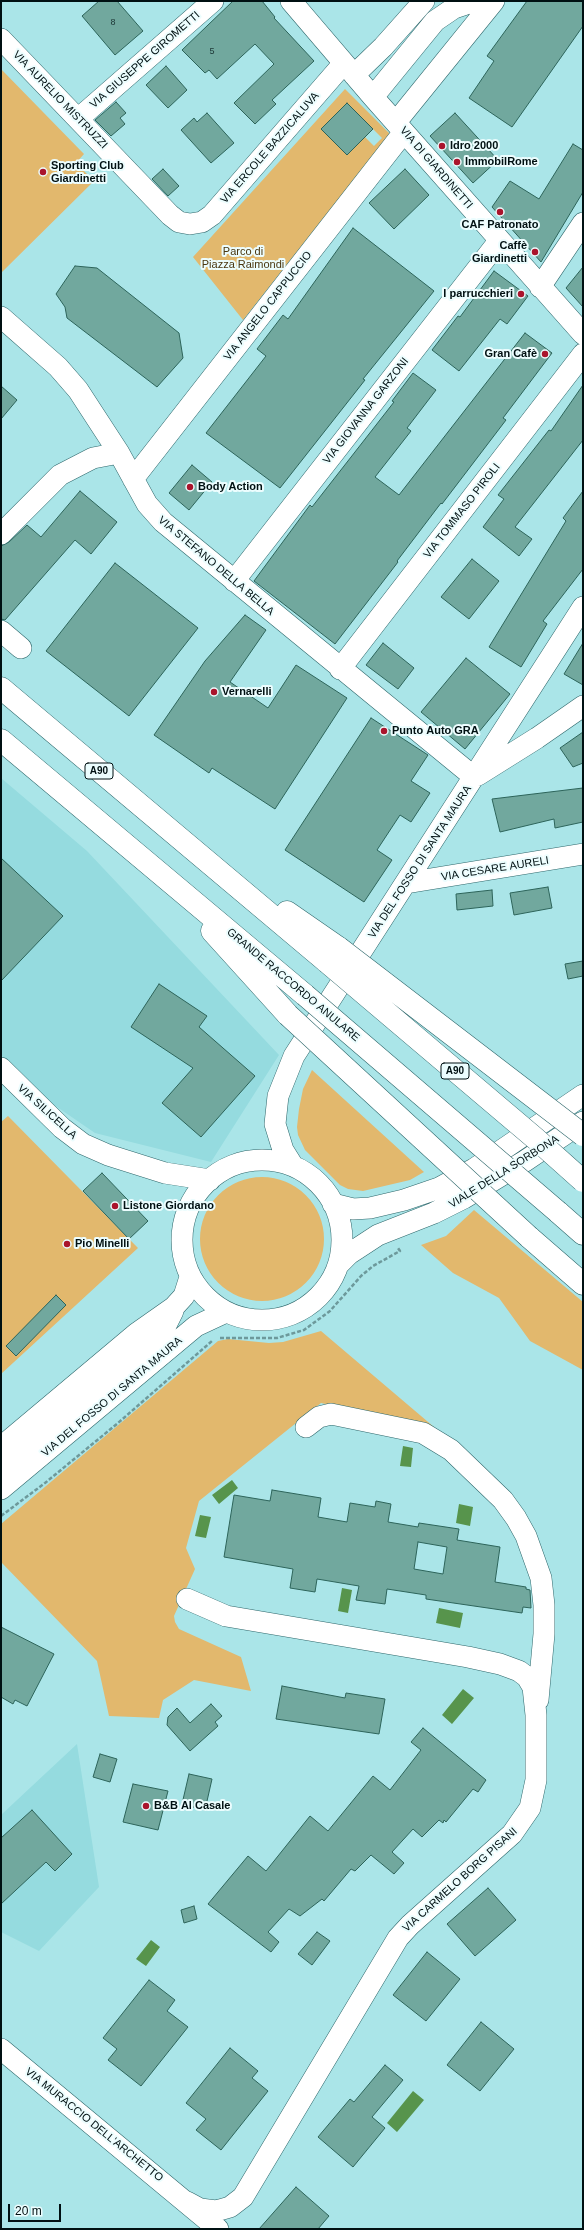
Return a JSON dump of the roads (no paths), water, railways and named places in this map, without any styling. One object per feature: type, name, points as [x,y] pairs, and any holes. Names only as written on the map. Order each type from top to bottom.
[{"type":"highway","name":"A90","points":[[1,688],[198,853],[333,955],[583,1181]]},
{"type":"highway","name":"GRANDE RACCORDO ANULARE","points":[[1,740],[305,995],[583,1234]]},
{"type":"highway","points":[[166,879],[288,1015],[529,1237],[583,1284]]},
{"type":"highway","points":[[333,955],[583,1135]]},
{"type":"street","name":"VIA GIUSEPPE GIROMETTI","points":[[78,120],[213,1]]},
{"type":"street","name":"VIA DI GIARDINETTI","points":[[291,1],[499,241],[583,334]]},
{"type":"street","name":"VIA ERCOLE BAZZICALUVA","points":[[190,224],[202,222],[212,215],[349,69],[384,47],[424,1]]},
{"type":"street","points":[[373,97],[435,21],[454,8],[475,1]]},
{"type":"street","name":"VIA ANGELO CAPPUCCIO","points":[[133,479],[494,1]]},
{"type":"street","name":"VIA AURELIO MISTRUZZI","points":[[1,39],[170,215],[179,222],[190,224]]},
{"type":"street","points":[[540,287],[583,223]]},
{"type":"street","name":"VIA GIOVANNA GARZONI","points":[[234,581],[499,241]]},
{"type":"street","name":"VIA STEFANO DELLA BELLA","points":[[1,317],[65,374],[82,395],[118,453],[147,504],[156,515],[340,669],[474,777]]},
{"type":"street","name":"VIA TOMMASO PIROLI","points":[[340,669],[583,354]]},
{"type":"street","points":[[1,534],[60,475],[93,458],[118,453]]},
{"type":"street","name":"VIA DEL FOSSO DI SANTA MAURA","points":[[250,1161],[261,1148],[275,1124],[281,1086],[298,1047],[406,883],[583,607]]},
{"type":"street","points":[[1,631],[21,648]]},
{"type":"street","points":[[474,777],[537,738],[583,706]]},
{"type":"street","points":[[510,720],[523,733],[537,738]]},
{"type":"street","name":"VIA CESARE AURELI","points":[[406,883],[583,854]]},
{"type":"street","name":"VIA SILICELLA","points":[[1,1068],[62,1128],[83,1144],[108,1155],[164,1173],[210,1180]]},
{"type":"street","name":"VIALE DELLA SORBONA","points":[[333,1204],[353,1209],[370,1208],[404,1200],[439,1188],[474,1169],[583,1094]]},
{"type":"street","name":"VIALE DELLA SORBONA","points":[[339,1264],[358,1247],[388,1230],[434,1213],[464,1198],[525,1161],[583,1122]]},
{"type":"street","name":"VIA DEL FOSSO DI SANTA MAURA","points":[[275,1124],[283,1150],[293,1166]]},
{"type":"street","points":[[272,1160],[293,1166],[314,1179],[323,1188],[333,1204],[340,1222],[342,1236],[339,1264],[334,1275],[320,1296],[310,1304],[288,1317],[263,1321],[238,1317],[226,1312],[205,1297],[190,1277],[184,1261],[182,1245],[183,1228],[187,1212],[196,1194],[210,1180],[235,1165],[250,1161],[272,1160]]},
{"type":"street","name":"VIA SILICELLA","points":[[164,1173],[177,1185],[184,1195],[188,1205],[187,1212]]},
{"type":"street","name":"VIA DEL FOSSO DI SANTA MAURA","points":[[1,1447],[137,1333],[174,1307],[184,1296],[190,1277]]},
{"type":"street","name":"VIA DEL FOSSO DI SANTA MAURA","points":[[1,1468],[146,1348],[163,1331],[174,1307]]},
{"type":"street","name":"VIA DEL FOSSO DI SANTA MAURA","points":[[1,1489],[196,1326],[226,1312]]},
{"type":"street","points":[[306,1427],[319,1417],[331,1414],[423,1433],[446,1446],[494,1490],[511,1509],[526,1536],[538,1565],[543,1592],[543,1661],[536,1715]]},
{"type":"street","name":"VIA CARMELO BORG PISANI","points":[[187,1599],[226,1616],[468,1656],[506,1666],[519,1671],[530,1680],[533,1687],[536,1715],[535,1791],[530,1808],[521,1824],[505,1841],[401,1934],[249,2189],[237,2203],[230,2207],[217,2220]]},
{"type":"street","name":"VIA MURACCIO DELL'ARCHETTO","points":[[1,2049],[187,2202],[217,2220]]},
{"type":"place","name":"Idro 2000","points":[[442,146]]},
{"type":"place","name":"ImmobilRome","points":[[457,162]]},
{"type":"place","name":"Sporting Club Giardinetti","points":[[43,172]]},
{"type":"place","name":"CAF Patronato","points":[[500,212]]},
{"type":"place","name":"Caffè Giardinetti","points":[[535,252]]},
{"type":"place","name":"I parrucchieri","points":[[521,294]]},
{"type":"place","name":"Gran Cafè","points":[[545,354]]},
{"type":"place","name":"Body Action","points":[[190,487]]},
{"type":"place","name":"Vernarelli","points":[[214,692]]},
{"type":"place","name":"Punto Auto GRA","points":[[384,731]]},
{"type":"place","name":"Listone Giordano","points":[[115,1206]]},
{"type":"place","name":"Pio Minelli","points":[[67,1244]]},
{"type":"place","name":"B&B Al Casale","points":[[146,1806]]},
{"type":"park label","name":"Parco di Piazza Raimondi","points":[[243,258]]}]
